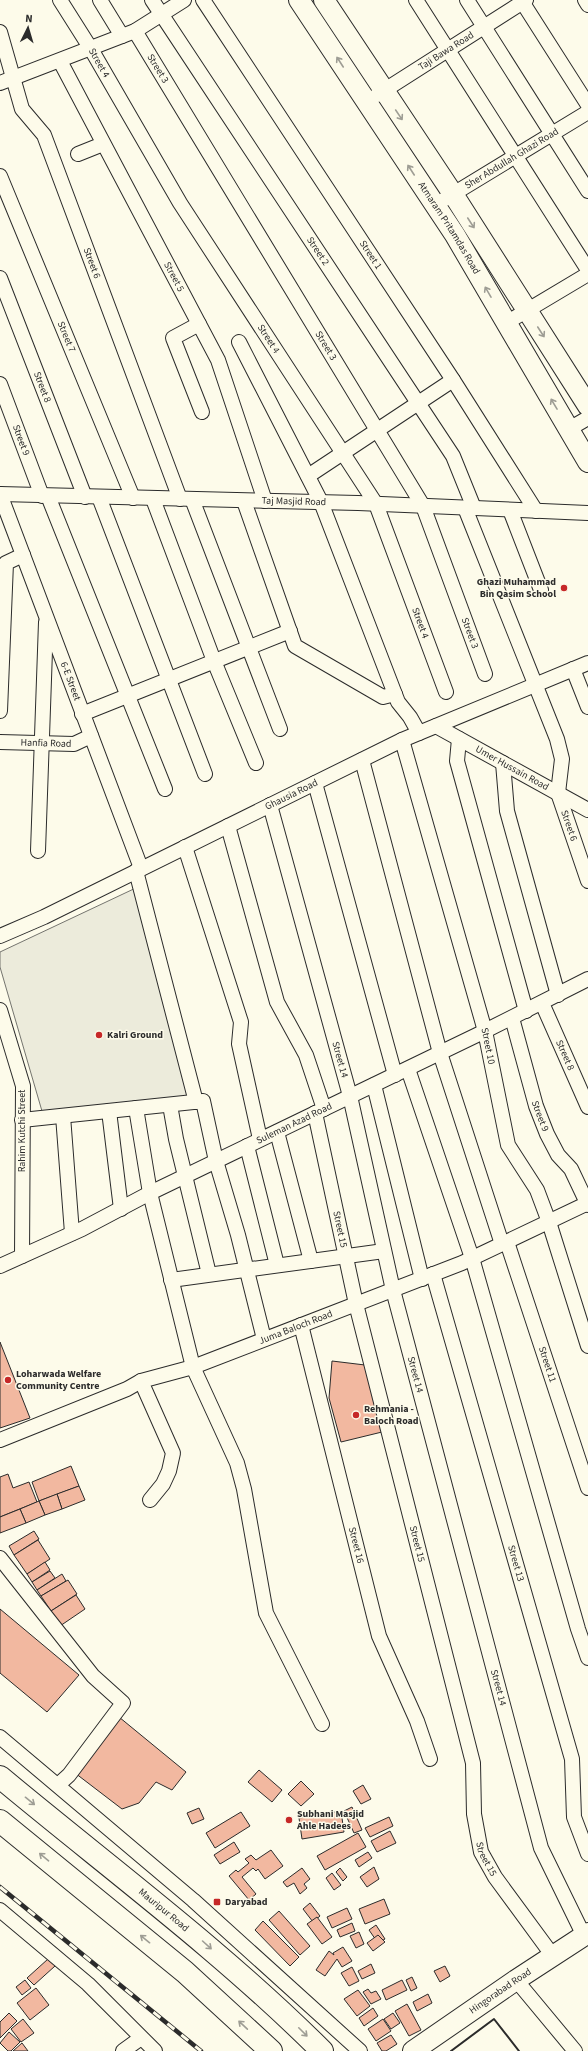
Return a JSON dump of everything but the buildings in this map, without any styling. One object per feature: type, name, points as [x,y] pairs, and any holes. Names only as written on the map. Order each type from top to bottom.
[{"type":"highway","name":"Mauripur Road","points":[[0,1776],[199,1938],[322,2051]]},
{"type":"highway","points":[[0,1821],[185,1972],[271,2051]]},
{"type":"main road","name":"Atmaram Pritamdas Road","points":[[299,0],[455,235],[588,462]]},
{"type":"main road","name":"Atmaram Pritamdas Road","points":[[324,0],[383,91],[453,194],[588,406]]},
{"type":"main road","name":"Hingorabad Road","points":[[414,2051],[516,1980],[586,1934]]},
{"type":"street","name":"Street 4","points":[[60,0],[91,49],[180,203],[342,454],[376,504],[446,692]]},
{"type":"street","points":[[100,0],[122,36]]},
{"type":"street","name":"Street 2","points":[[152,0],[453,456],[470,508],[534,686],[557,739],[562,759],[558,793]]},
{"type":"street","points":[[6,80],[60,61],[136,31],[184,0]]},
{"type":"street","name":"Street 1","points":[[203,0],[453,380],[536,511]]},
{"type":"street","points":[[416,0],[588,270]]},
{"type":"street","points":[[468,0],[588,191]]},
{"type":"street","points":[[585,0],[588,5]]},
{"type":"street","points":[[523,1],[588,105]]},
{"type":"street","name":"Taji Bawa Road","points":[[366,102],[523,1]]},
{"type":"street","name":"Street 3","points":[[136,31],[423,506],[485,674]]},
{"type":"street","name":"Street 6","points":[[0,32],[6,80],[22,109],[44,135],[186,499],[249,648],[280,729]]},
{"type":"street","name":"Street 5","points":[[60,61],[218,360],[265,501]]},
{"type":"street","name":"Sher Abdullah Ghazi Road","points":[[435,205],[588,112]]},
{"type":"street","points":[[78,154],[103,144]]},
{"type":"street","name":"Street 7","points":[[0,176],[133,498]]},
{"type":"street","points":[[506,323],[588,274]]},
{"type":"street","name":"Street 8","points":[[0,278],[85,497]]},
{"type":"street","points":[[199,324],[173,338],[202,412]]},
{"type":"street","points":[[239,342],[322,502],[394,694],[419,733]]},
{"type":"street","points":[[308,476],[342,454],[376,429],[453,380]]},
{"type":"street","name":"Street 9","points":[[0,384],[165,789]]},
{"type":"street","points":[[569,429],[588,418]]},
{"type":"street","name":"Taj Masjid Road","points":[[0,494],[322,502],[588,513]]},
{"type":"street","name":"6-E Street","points":[[0,494],[91,736],[139,870],[196,1102]]},
{"type":"street","points":[[99,497],[205,774]]},
{"type":"street","points":[[153,499],[214,661],[256,763]]},
{"type":"street","points":[[244,500],[295,646],[382,697],[394,694]]},
{"type":"street","points":[[510,510],[540,590]]},
{"type":"street","points":[[0,711],[6,563],[23,555]]},
{"type":"street","points":[[38,851],[46,615]]},
{"type":"street","points":[[82,714],[290,631]]},
{"type":"street","name":"Ghausia Road","points":[[0,936],[139,870],[402,740],[588,663]]},
{"type":"street","points":[[573,669],[588,707]]},
{"type":"street","name":"Umer Hussain Road","points":[[436,726],[588,810]]},
{"type":"street","name":"Hanfia Road","points":[[0,742],[74,744],[91,736]]},
{"type":"street","points":[[459,739],[457,761],[526,1011]]},
{"type":"street","name":"Street 10","points":[[402,740],[485,1031],[508,1145],[537,1190],[549,1222],[588,1346]]},
{"type":"street","name":"Street 11","points":[[362,760],[440,1053],[588,1488]]},
{"type":"street","points":[[503,763],[502,775],[507,811],[558,995]]},
{"type":"street","points":[[315,783],[402,1072],[472,1258],[578,1629],[588,1658]]},
{"type":"street","name":"Street 6","points":[[558,793],[588,881]]},
{"type":"street","name":"Street 14","points":[[270,805],[350,1096],[393,1290],[541,1848],[586,1934]]},
{"type":"street","name":"Street 15","points":[[228,826],[277,1002],[306,1055],[320,1111],[345,1256],[356,1304],[473,1763],[474,1814],[481,1852],[494,1876],[553,1956]]},
{"type":"street","points":[[185,847],[241,1022],[239,1044],[260,1139]]},
{"type":"street","name":"Suleman Azad Road","points":[[0,1266],[72,1233],[260,1139],[402,1072],[558,995],[587,984]]},
{"type":"street","name":"Street 8","points":[[542,1003],[588,1107]]},
{"type":"street","name":"Rahim Kutchi Street","points":[[0,1010],[22,1086],[22,1256]]},
{"type":"street","name":"Street 9","points":[[512,1018],[536,1106],[547,1134],[558,1155],[571,1169],[588,1204]]},
{"type":"street","name":"Street 13","points":[[374,1085],[428,1276],[572,1759],[574,1817],[588,1854]]},
{"type":"street","points":[[22,1120],[203,1101],[216,1161],[247,1269],[264,1339]]},
{"type":"street","points":[[170,1105],[185,1176],[209,1274]]},
{"type":"street","points":[[136,1108],[150,1193],[193,1367],[237,1463],[244,1489],[266,1613],[322,1724]]},
{"type":"street","points":[[109,1111],[121,1209]]},
{"type":"street","points":[[63,1116],[72,1233]]},
{"type":"street","points":[[277,1132],[311,1261]]},
{"type":"street","points":[[247,1146],[277,1265]]},
{"type":"street","name":"Juma Baloch Road","points":[[0,1440],[127,1389],[141,1381],[193,1367],[428,1276],[472,1258],[588,1204]]},
{"type":"street","points":[[171,1280],[384,1250]]},
{"type":"street","name":"Street 16","points":[[301,1325],[379,1636],[417,1721],[430,1759]]},
{"type":"street","points":[[141,1381],[173,1453],[169,1471],[163,1484],[150,1500]]},
{"type":"street","points":[[0,1558],[93,1676],[123,1703],[69,1775],[58,1785]]},
{"type":"street","points":[[0,1737],[193,1900],[360,2051]]},
{"type":"street","points":[[0,1910],[88,1984],[155,2051]]},
{"type":"street","points":[[516,1980],[575,2051]]},
{"type":"street","points":[[123,2051],[141,2038]]},
{"type":"shaded area","name":"Kalri Ground","points":[[140,886],[197,1102],[44,1118],[0,967],[0,952]]},
{"type":"railway","points":[[0,1887],[201,2051]]},
{"type":"wall","points":[[451,2051],[494,2019],[519,2051]]},
{"type":"place","name":"Ghazi Muhammad Bin Qasim School","points":[[564,588]]},
{"type":"place","name":"Kalri Ground","points":[[99,1035]]},
{"type":"place","name":"Loharwada Welfare Community Centre","points":[[8,1380]]},
{"type":"place","name":"Rehmania - Baloch Road","points":[[356,1415]]},
{"type":"place","name":"Subhani Masjid Ahle Hadees","points":[[289,1820]]},
{"type":"place","name":"Daryabad","points":[[217,1902]]}]
